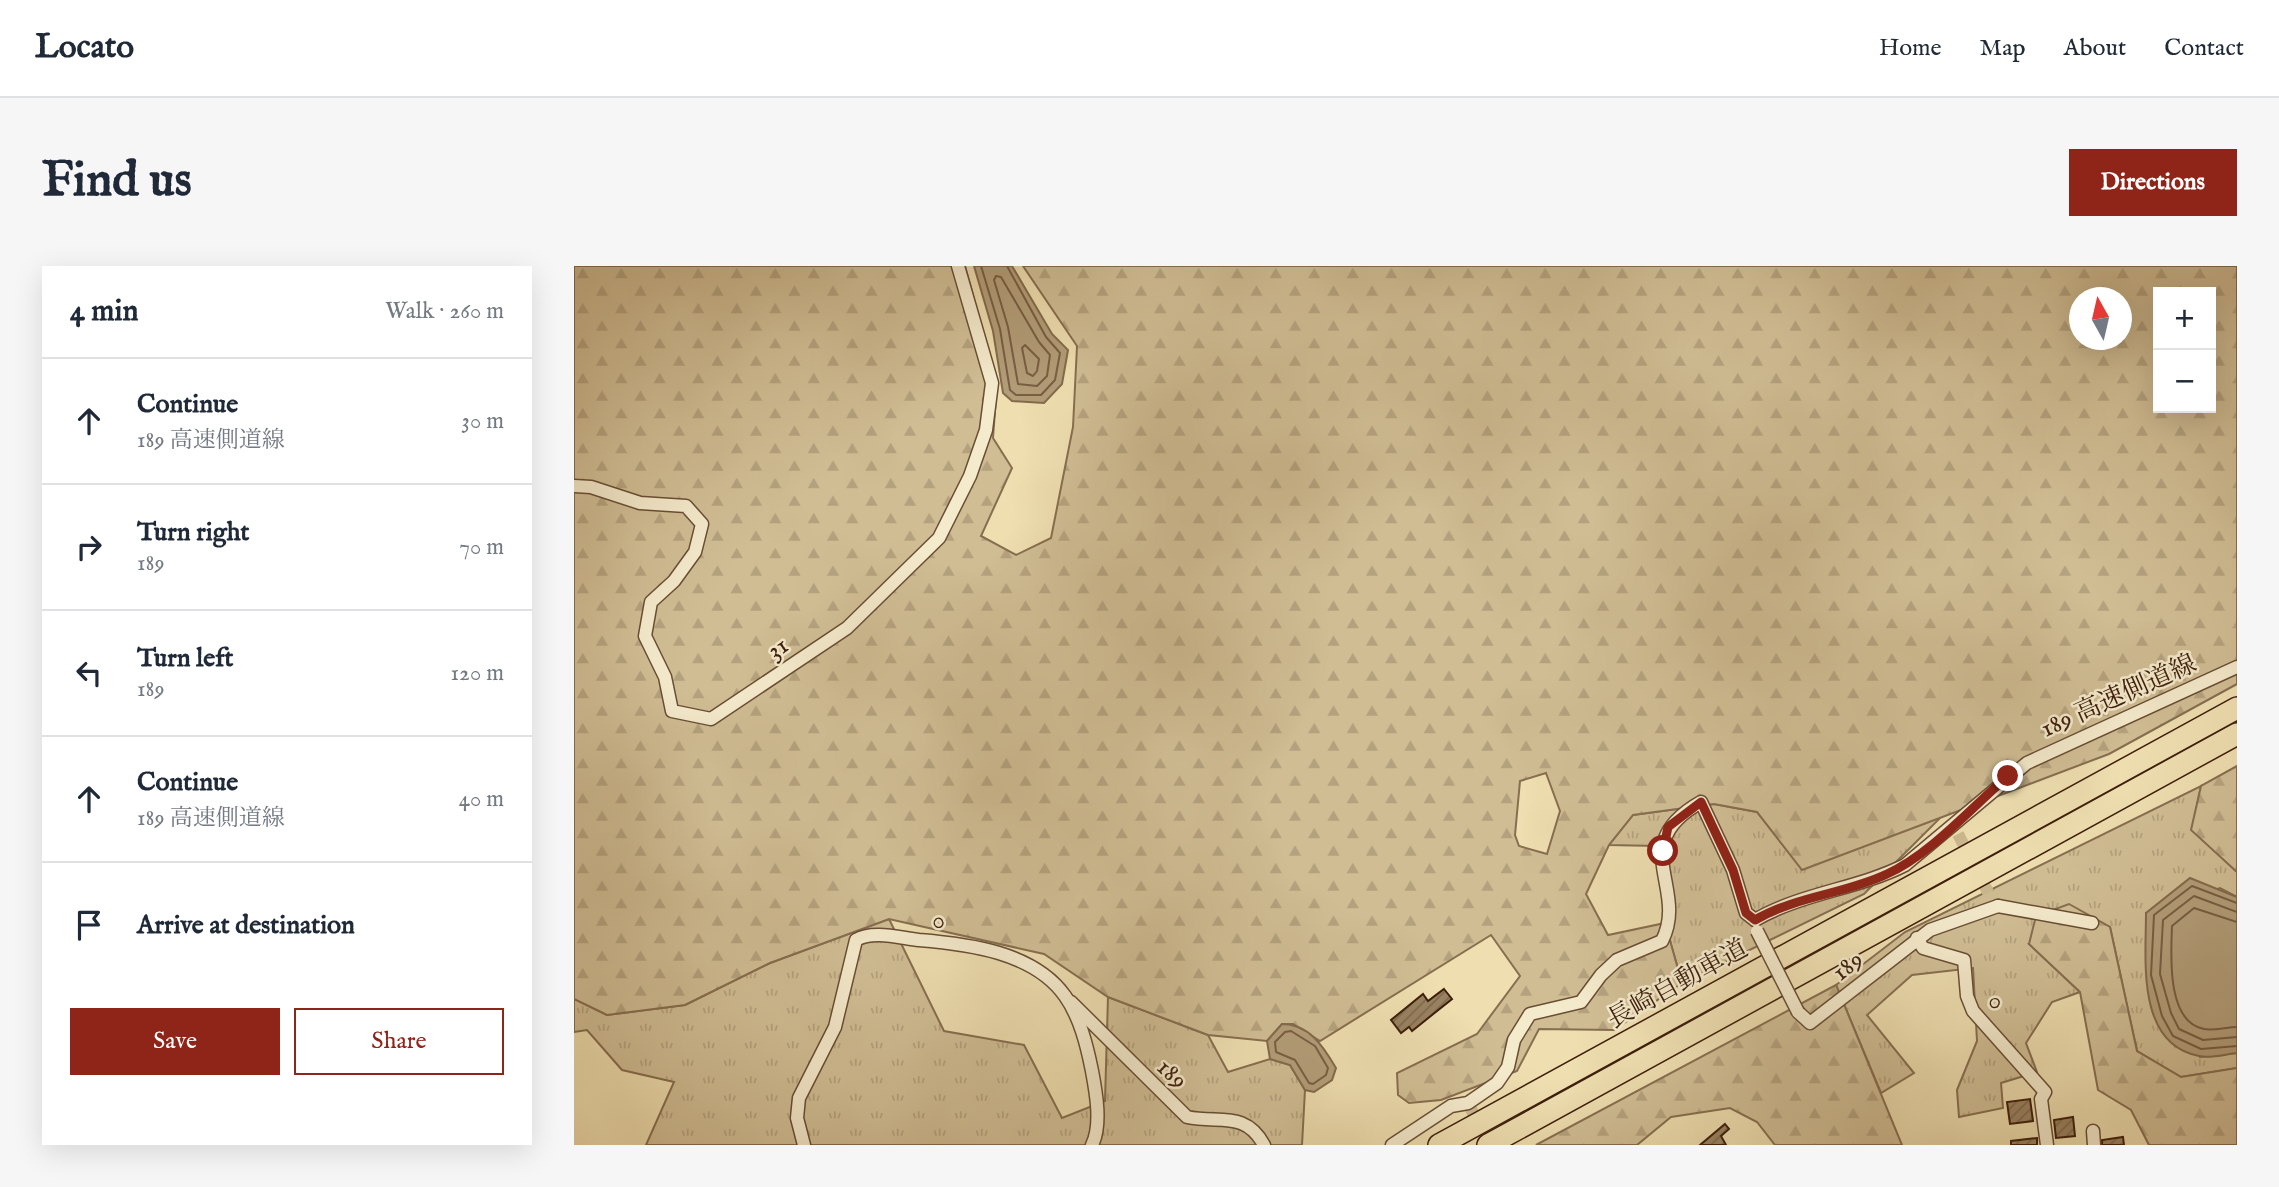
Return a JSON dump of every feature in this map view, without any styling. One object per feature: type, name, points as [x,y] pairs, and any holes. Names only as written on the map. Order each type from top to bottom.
[{"type":"highway","name":"長崎自動車道","points":[[1439,1145],[2237,708]]},
{"type":"highway","name":"長崎自動車道","points":[[1488,1145],[2237,734]]},
{"type":"street","name":"31","points":[[574,486],[591,487],[640,503],[687,506],[702,524],[695,552],[674,580],[651,602],[645,636],[666,677],[672,711],[711,719],[847,628],[939,538],[970,476],[986,430],[992,383],[958,266]]},
{"type":"street","name":"189 高速側道線","points":[[1756,925],[1776,908],[1884,876],[1906,865],[1957,828],[2027,763],[2237,667]]},
{"type":"street","name":"189","points":[[1392,1145],[1451,1106],[1468,1103],[1497,1083],[1508,1067],[1514,1040],[1530,1014],[1581,1002],[1601,975],[1617,960],[1662,941],[1670,914],[1662,865],[1668,827],[1701,802],[1733,870],[1746,913],[1756,925],[1798,1012],[1810,1023],[1917,938],[1994,901],[2092,923]]},
{"type":"street","name":"0","points":[[804,1145],[797,1118],[799,1098],[835,1027],[853,947],[862,936],[950,943],[990,951],[1040,972],[1066,997],[1080,1027],[1094,1081],[1097,1113],[1091,1145]]},
{"type":"street","name":"0","points":[[1917,938],[1923,948],[1964,960],[1967,996],[1973,1011],[2045,1091],[2041,1099],[2047,1145]]},
{"type":"street","name":"189","points":[[1066,997],[1187,1117],[1233,1119],[1245,1123],[1264,1145]]},
{"type":"street","points":[[2093,1131],[2094,1145]]},
{"type":"green space","points":[[574,266],[965,266],[997,383],[993,438],[1012,468],[981,536],[1016,555],[1051,538],[1073,427],[1077,346],[1023,266],[2237,266],[2237,684],[2109,754],[1802,870],[1757,812],[1714,804],[1633,815],[1609,845],[1586,894],[1608,935],[1665,923],[1682,983],[1614,1030],[1539,1029],[1517,1071],[1441,1100],[1409,1103],[1398,1095],[1397,1073],[1477,1034],[1520,976],[1491,935],[1320,1041],[1293,1024],[1282,1024],[1267,1041],[1208,1035],[1108,997],[1044,954],[889,919],[770,963],[685,1005],[607,1015],[574,999]],"holes":[[[1546,773],[1560,811],[1547,854],[1519,846],[1515,835],[1520,781]]]},
{"type":"green space","points":[[2237,766],[2237,872],[2191,830],[2201,786]]},
{"type":"green space","points":[[2201,786],[2192,830],[2237,872],[2237,897],[2220,888],[2146,913],[2146,942],[2200,1057],[2237,1053],[2237,1068],[2181,1077],[2137,1051],[2110,927],[2029,944],[2080,992],[2052,1002],[2026,1043],[2037,1072],[2001,1083],[2003,1108],[1959,1117],[1957,1090],[1977,1041],[1973,968],[1912,975],[1867,1015],[1914,1073],[1881,1093],[1836,985],[1905,932]]},
{"type":"green space","points":[[1714,804],[1757,812],[1802,869],[1941,817],[1864,894],[1682,983],[1665,923],[1658,846],[1609,845],[1633,815]]},
{"type":"green space","points":[[2069,904],[2110,927],[2137,1051],[2181,1077],[2237,1068],[2237,1145],[2149,1145],[2131,1110],[2098,1090],[2080,992],[2029,944],[2036,916]]},
{"type":"green space","points":[[889,919],[944,1031],[1024,1045],[1062,1118],[1105,1101],[1108,997],[1208,1035],[1228,1072],[1270,1059],[1290,1065],[1305,1090],[1302,1145],[646,1145],[674,1082],[622,1070],[587,1030],[574,1032],[574,999],[607,1015],[685,1005],[770,963]]},
{"type":"green space","points":[[1836,985],[1902,1145],[1775,1145],[1757,1122],[1730,1108],[1671,1117],[1637,1145],[1536,1145]]},
{"type":"water","points":[[974,266],[1012,266],[1052,334],[1068,350],[1062,384],[1044,403],[1012,401],[1003,393],[993,331]]},
{"type":"water","points":[[2190,878],[2237,897],[2237,1053],[2203,1057],[2179,1048],[2164,1035],[2149,998],[2145,953],[2146,913]]},
{"type":"water","points":[[1282,1024],[1308,1032],[1320,1044],[1336,1068],[1332,1080],[1314,1092],[1305,1090],[1290,1065],[1270,1059],[1267,1041]]},
{"type":"building","points":[[1444,989],[1452,999],[1412,1031],[1409,1027],[1401,1033],[1391,1020],[1423,994],[1428,1001]]},
{"type":"building","points":[[2030,1099],[2033,1121],[2010,1124],[2007,1102]]},
{"type":"building","points":[[2073,1117],[2075,1136],[2056,1138],[2054,1120]]},
{"type":"building","points":[[1725,1124],[1729,1129],[1721,1136],[1726,1145],[1700,1145]]},
{"type":"building","points":[[2123,1137],[2124,1145],[2102,1145],[2102,1140]]},
{"type":"building","points":[[2037,1138],[2037,1145],[2011,1145],[2011,1141]]},
{"type":"tunnel","points":[[1958,834],[1990,896]]},
{"type":"tunnel","points":[[1468,1103],[1489,1145]]},
{"type":"route","points":[[1663,851],[1668,827],[1701,802],[1733,870],[1746,913],[1755,920],[1776,908],[1884,876],[1906,865],[2008,776]]}]
